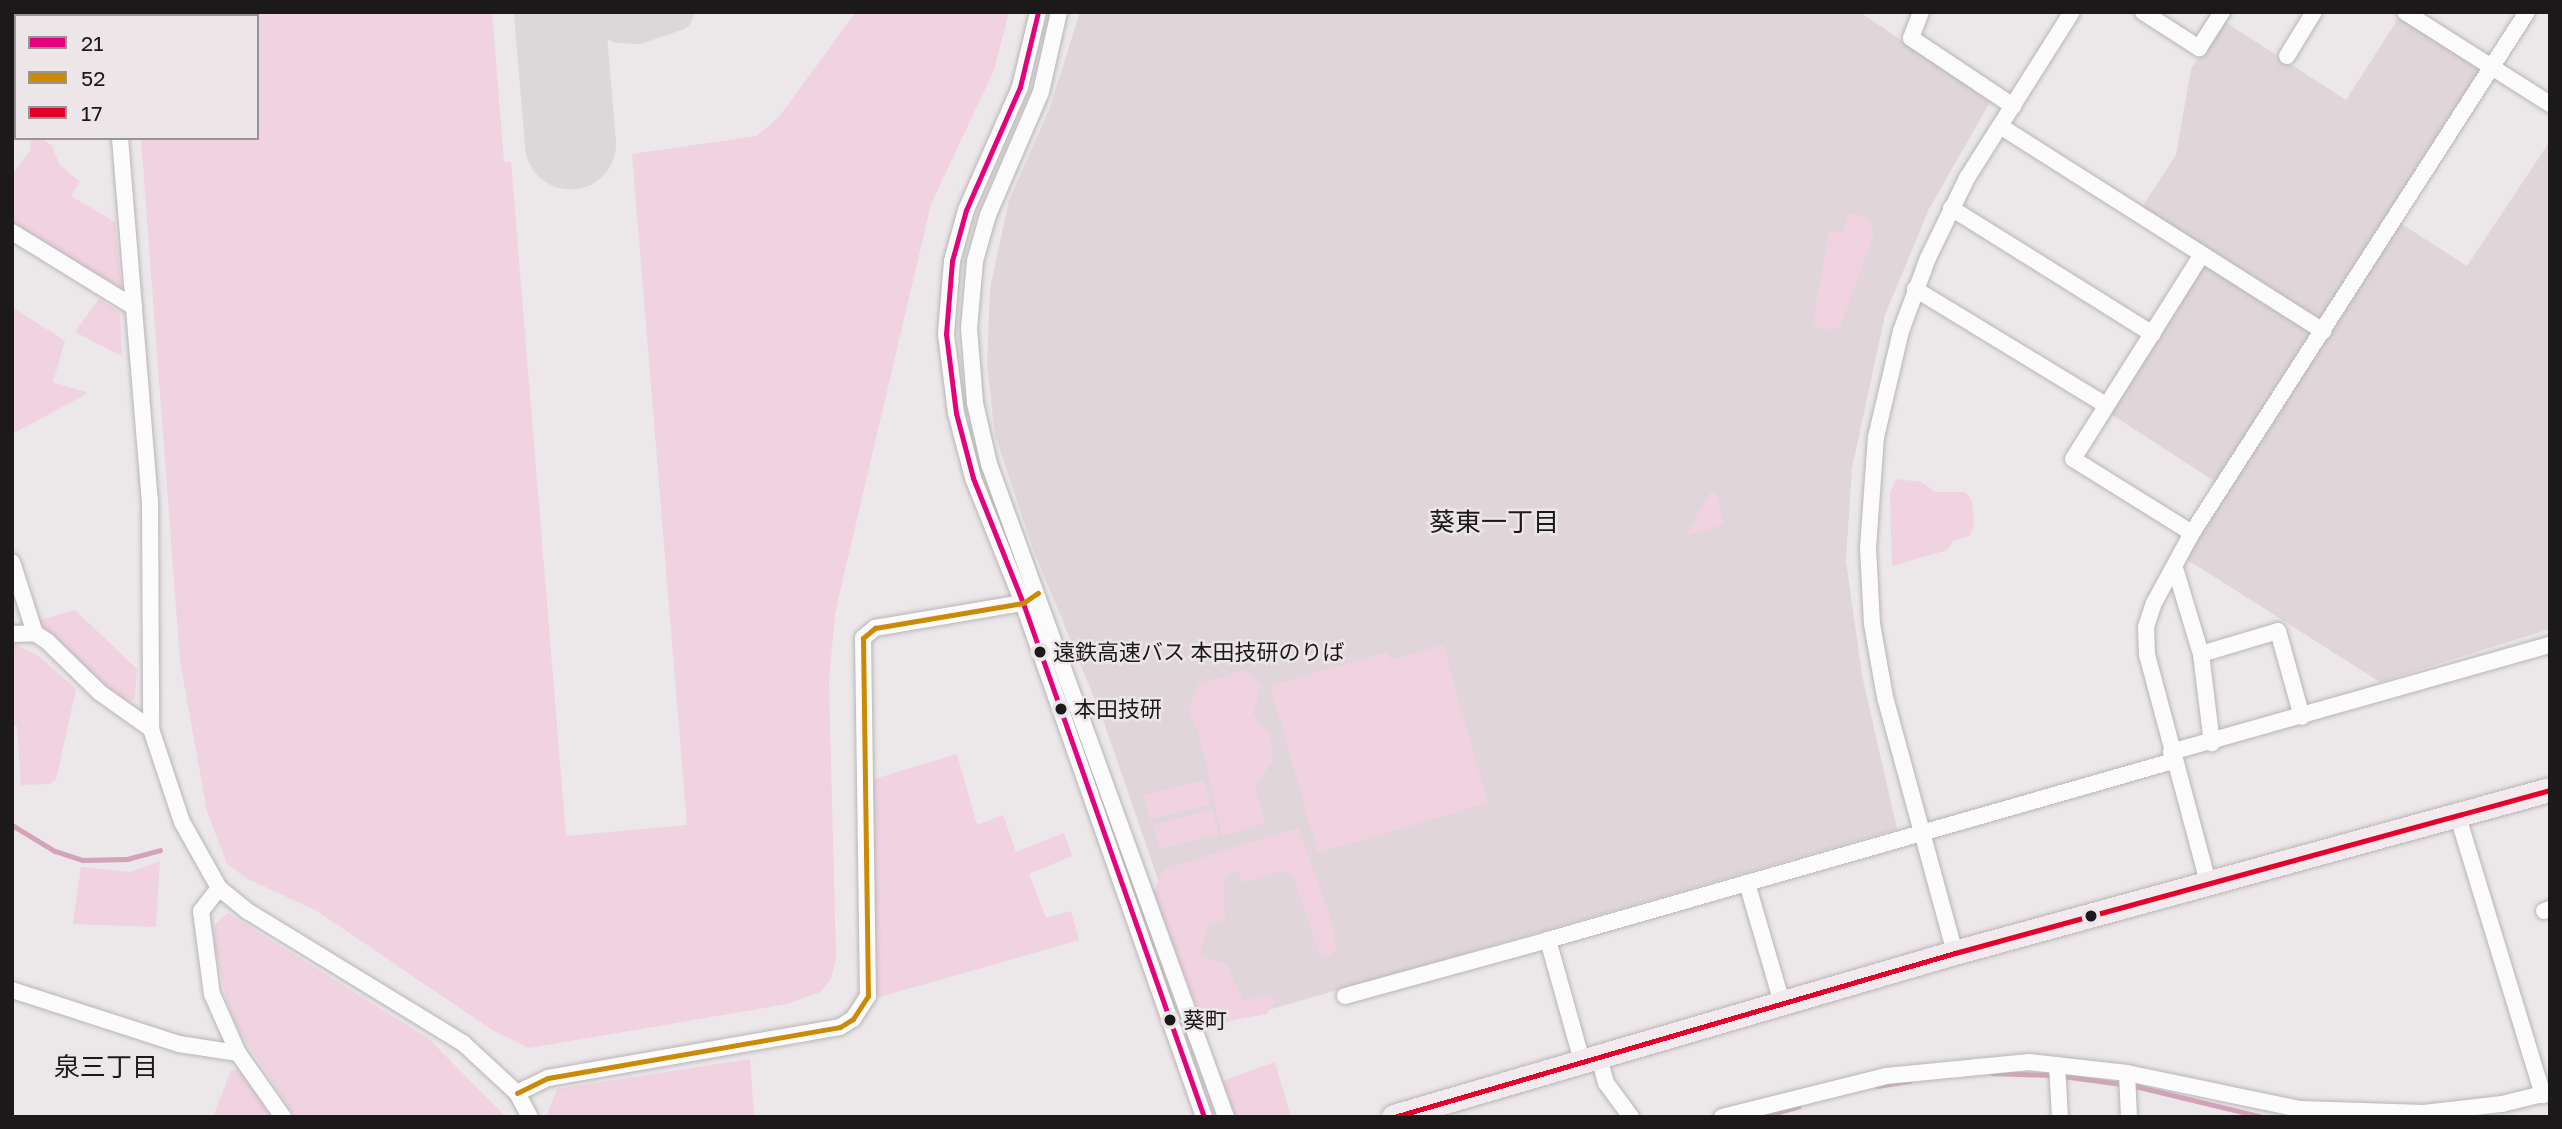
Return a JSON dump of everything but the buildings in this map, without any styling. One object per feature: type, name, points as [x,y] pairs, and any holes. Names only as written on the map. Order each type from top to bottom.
[{"type":"highway","points":[[1394,1117],[1955,953],[2209,886],[2550,790]]},
{"type":"street","points":[[1038,12],[1020,87],[966,210],[952,261],[946,334],[956,413],[973,478],[1023,603],[1204,1117]]},
{"type":"street","points":[[1059,12],[1041,92],[988,215],[975,261],[969,328],[975,402],[989,464],[1226,1117]]},
{"type":"street","points":[[1921,12],[1911,38],[2012,106]]},
{"type":"street","points":[[1955,953],[1920,834],[1872,624],[1868,548],[1876,437],[1915,289],[1951,208],[2000,125],[2073,12]]},
{"type":"street","points":[[2143,12],[2199,48],[2222,12]]},
{"type":"street","points":[[2287,56],[2314,12]]},
{"type":"street","points":[[2405,12],[2550,104]]},
{"type":"street","points":[[2209,886],[2172,757],[2147,655],[2146,626],[2154,603],[2192,533],[2527,12]]},
{"type":"street","points":[[2000,125],[2323,331]]},
{"type":"street","points":[[120,140],[150,499],[151,729],[182,822],[219,888],[249,912],[464,1044],[517,1093],[530,1117]]},
{"type":"street","points":[[1951,208],[2153,334]]},
{"type":"street","points":[[12,232],[134,307]]},
{"type":"street","points":[[2192,533],[2073,459],[2202,256]]},
{"type":"street","points":[[1915,289],[2106,405]]},
{"type":"street","points":[[12,562],[35,633],[99,692],[151,729]]},
{"type":"street","points":[[2175,568],[2200,654],[2212,743]]},
{"type":"street","points":[[517,1093],[548,1078],[840,1027],[853,1019],[868,996],[863,638],[875,628],[1023,603],[1038,593]]},
{"type":"street","points":[[2200,654],[2278,631],[2302,717]]},
{"type":"street","points":[[12,634],[35,633]]},
{"type":"street","points":[[1345,996],[1920,834],[2212,743],[2550,645]]},
{"type":"street","points":[[1722,1117],[1751,1113],[1898,1074],[1958,1066],[2058,1072],[2127,1081],[2305,1114],[2424,1113],[2546,1093],[2458,817]]},
{"type":"street","points":[[1747,883],[1782,1003]]},
{"type":"street","points":[[219,888],[201,911],[212,994],[238,1052],[283,1117]]},
{"type":"street","points":[[1548,940],[1590,1059],[1631,1117]]},
{"type":"street","points":[[12,990],[179,1044],[238,1052]]},
{"type":"street","points":[[2058,1072],[2060,1117]]},
{"type":"street","points":[[2127,1081],[2129,1117]]},
{"type":"shaded area","points":[[12,12],[56,14],[14,14],[14,68]]},
{"type":"shaded area","points":[[132,12],[492,12],[504,162],[511,162],[566,836],[687,825],[632,154],[757,136],[779,117],[856,12],[1009,12],[994,70],[931,204],[835,613],[829,682],[836,959],[831,979],[820,992],[787,1004],[529,1048],[492,1030],[317,911],[246,878],[227,864],[207,811],[180,661],[141,140],[259,140],[259,14]]},
{"type":"shaded area","points":[[1080,12],[1860,12],[1990,102],[1929,209],[1885,315],[1852,468],[1846,561],[1862,675],[1897,829],[1209,1027],[1102,717],[1033,549],[995,435],[987,366],[990,288],[1009,200],[1049,110]]},
{"type":"shaded area","points":[[2401,14],[2483,69],[2321,322],[2140,210],[2176,155],[2191,69],[2222,20],[2346,100]]},
{"type":"shaded area","points":[[30,140],[44,140],[52,146],[59,164],[80,182],[71,196],[115,222],[122,295],[12,226],[12,174],[31,149]]},
{"type":"shaded area","points":[[2550,141],[2550,629],[2380,682],[2183,557],[2400,223],[2467,266]]},
{"type":"shaded area","points":[[1847,214],[1867,217],[1874,234],[1841,325],[1834,330],[1817,327],[1813,321],[1829,231],[1843,232]]},
{"type":"shaded area","points":[[2205,264],[2312,334],[2216,482],[2109,412]]},
{"type":"shaded area","points":[[99,299],[120,313],[122,356],[75,332]]},
{"type":"shaded area","points":[[14,308],[65,341],[53,382],[88,393],[12,434]]},
{"type":"shaded area","points":[[1897,479],[1921,482],[1936,492],[1965,492],[1972,500],[1974,524],[1970,536],[1954,540],[1947,550],[1892,566],[1890,492]]},
{"type":"shaded area","points":[[1710,493],[1716,493],[1724,524],[1686,536]]},
{"type":"shaded area","points":[[75,610],[137,669],[135,699],[124,704],[52,637],[30,623]]},
{"type":"shaded area","points":[[12,643],[39,656],[76,689],[56,780],[50,784],[21,785],[17,726],[12,726]]},
{"type":"shaded area","points":[[1443,645],[1488,803],[1318,853],[1270,686],[1388,652],[1391,660]]},
{"type":"shaded area","points":[[1245,670],[1261,685],[1253,714],[1270,736],[1273,760],[1255,786],[1265,823],[1222,836],[1199,734],[1188,710],[1199,684]]},
{"type":"shaded area","points":[[957,754],[977,825],[1003,815],[1016,852],[1064,833],[1072,856],[1029,874],[1046,918],[1071,911],[1079,940],[872,999],[871,780]]},
{"type":"shaded area","points":[[1204,780],[1210,804],[1150,819],[1144,795]]},
{"type":"shaded area","points":[[1212,809],[1219,833],[1160,850],[1153,826]]},
{"type":"shaded area","points":[[1298,828],[1333,924],[1336,949],[1331,956],[1320,956],[1293,876],[1280,871],[1243,883],[1239,872],[1232,871],[1224,879],[1225,920],[1209,924],[1200,956],[1226,964],[1244,1001],[1272,996],[1276,1002],[1267,1014],[1204,1025],[1153,893],[1164,869]]},
{"type":"shaded area","points":[[160,861],[156,927],[73,924],[81,867],[131,872]]},
{"type":"shaded area","points":[[227,913],[429,1039],[506,1117],[296,1117],[240,1033],[226,998],[214,942],[215,925]]},
{"type":"shaded area","points":[[750,1059],[754,1117],[546,1117],[557,1089]]},
{"type":"shaded area","points":[[1275,1062],[1291,1117],[1234,1117],[1222,1081]]},
{"type":"shaded area","points":[[231,1070],[240,1071],[272,1117],[213,1117]]},
{"type":"waterway","points":[[12,825],[55,851],[83,860],[127,859],[160,850]]},
{"type":"waterway","points":[[1992,1073],[2053,1075]]},
{"type":"waterway","points":[[2062,1076],[2123,1084]]},
{"type":"waterway","points":[[1877,1086],[1910,1081]]},
{"type":"waterway","points":[[2131,1085],[2263,1117]]},
{"type":"waterway","points":[[1763,1117],[1798,1106]]},
{"type":"taxiway","points":[[596,12],[619,24],[637,25],[675,12]]},
{"type":"runway","points":[[559,12],[570,144]]},
{"type":"transit line","name":"21","points":[[1038,12],[1020,87],[966,210],[952,261],[946,334],[956,413],[973,478],[1023,603],[1204,1117]]},
{"type":"transit line","name":"52","points":[[517,1093],[548,1078],[840,1027],[853,1019],[868,996],[863,638],[875,628],[1023,603],[1038,593]]},
{"type":"transit line","name":"17","points":[[1394,1117],[1955,953],[2550,790]]},
{"type":"place","name":"遠鉄高速バス 本田技研のりば","points":[[1040,652]]},
{"type":"place","name":"本田技研","points":[[1061,709]]},
{"type":"place","name":"葵町","points":[[1170,1020]]},
{"type":"district","name":"葵東一丁目","points":[[1494,522]]},
{"type":"district","name":"泉三丁目","points":[[106,1067]]}]
